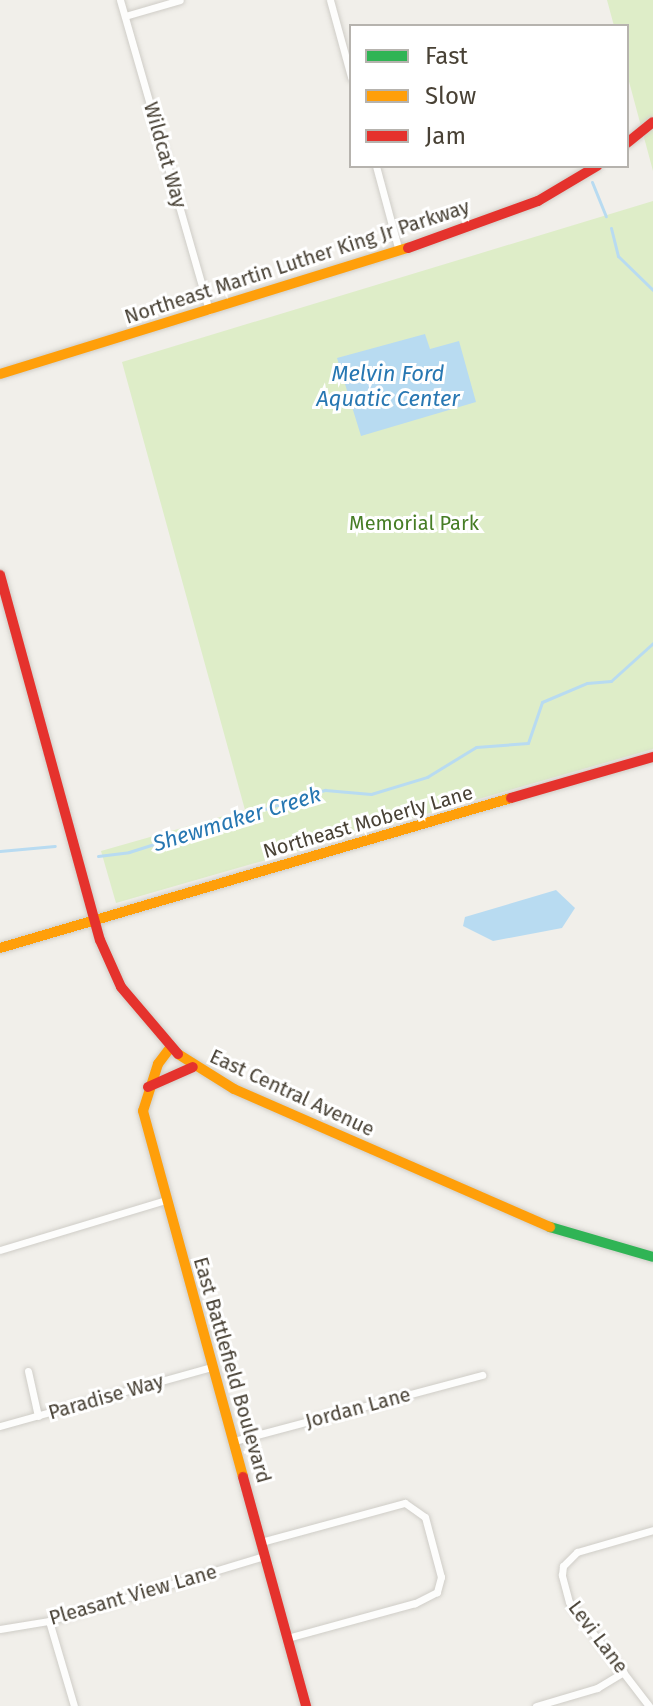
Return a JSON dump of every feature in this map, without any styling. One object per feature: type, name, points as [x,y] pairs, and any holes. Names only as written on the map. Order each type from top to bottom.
[{"type":"street","name":"Wildcat Way","points":[[120,0],[209,311]]},
{"type":"street","points":[[125,16],[180,0]]},
{"type":"street","points":[[330,0],[349,70]]},
{"type":"street","points":[[629,141],[653,122]]},
{"type":"street","points":[[377,168],[399,251]]},
{"type":"street","name":"Northeast Martin Luther King Jr Parkway","points":[[0,374],[399,251],[538,201],[594,168]]},
{"type":"street","name":"East Central Avenue","points":[[0,575],[94,921],[121,987],[170,1048],[193,1067],[537,1222],[624,1253],[653,1258]]},
{"type":"street","name":"Northeast Moberly Lane","points":[[0,948],[653,757]]},
{"type":"street","name":"East Battlefield Boulevard","points":[[170,1048],[148,1087],[143,1111],[306,1706]]},
{"type":"street","points":[[148,1087],[193,1067]]},
{"type":"street","points":[[0,1250],[166,1200]]},
{"type":"street","name":"Paradise Way","points":[[0,1426],[211,1367]]},
{"type":"street","points":[[28,1371],[38,1416]]},
{"type":"street","name":"Jordan Lane","points":[[234,1441],[482,1375]]},
{"type":"street","points":[[261,1542],[405,1503],[414,1505],[425,1517],[441,1577],[437,1592],[415,1603],[287,1638]]},
{"type":"street","name":"Levi Lane","points":[[649,1706],[569,1602],[563,1566],[577,1552],[653,1530]]},
{"type":"street","name":"Pleasant View Lane","points":[[0,1629],[49,1621],[264,1556]]},
{"type":"street","points":[[49,1621],[74,1706]]},
{"type":"street","points":[[536,1706],[597,1688],[624,1672]]},
{"type":"green space","points":[[607,0],[653,0],[653,171],[629,81],[629,24],[613,24]]},
{"type":"green space","name":"Memorial Park","points":[[653,201],[653,749],[116,903],[101,851],[245,810],[122,362]]},
{"type":"water","name":"Melvin Ford Aquatic Center","points":[[425,334],[430,349],[459,341],[476,402],[361,436],[337,358]]},
{"type":"water","points":[[556,890],[575,908],[562,928],[493,941],[463,926],[465,917]]},
{"type":"waterway","points":[[592,182],[606,216]]},
{"type":"waterway","points":[[611,228],[618,256],[653,290]]},
{"type":"waterway","name":"Shewmaker Creek","points":[[98,856],[129,852],[325,790],[371,794],[427,777],[476,747],[528,743],[542,702],[587,683],[611,681],[653,643]]},
{"type":"waterway","name":"Shewmaker Creek","points":[[0,851],[55,846]]},
{"type":"traffic: fast","points":[[550,1227],[653,1257]]},
{"type":"traffic: slow","points":[[0,374],[408,248]]},
{"type":"traffic: slow","points":[[0,948],[511,798]]},
{"type":"traffic: slow","points":[[170,1048],[158,1064],[143,1111],[243,1477]]},
{"type":"traffic: slow","points":[[178,1054],[234,1089],[550,1227]]},
{"type":"traffic: jam","points":[[629,141],[653,122]]},
{"type":"traffic: jam","points":[[408,248],[538,201],[594,168]]},
{"type":"traffic: jam","points":[[0,575],[100,940],[121,987],[178,1054]]},
{"type":"traffic: jam","points":[[511,798],[653,757]]},
{"type":"traffic: jam","points":[[148,1087],[193,1067]]},
{"type":"traffic: jam","points":[[243,1477],[306,1706]]}]
